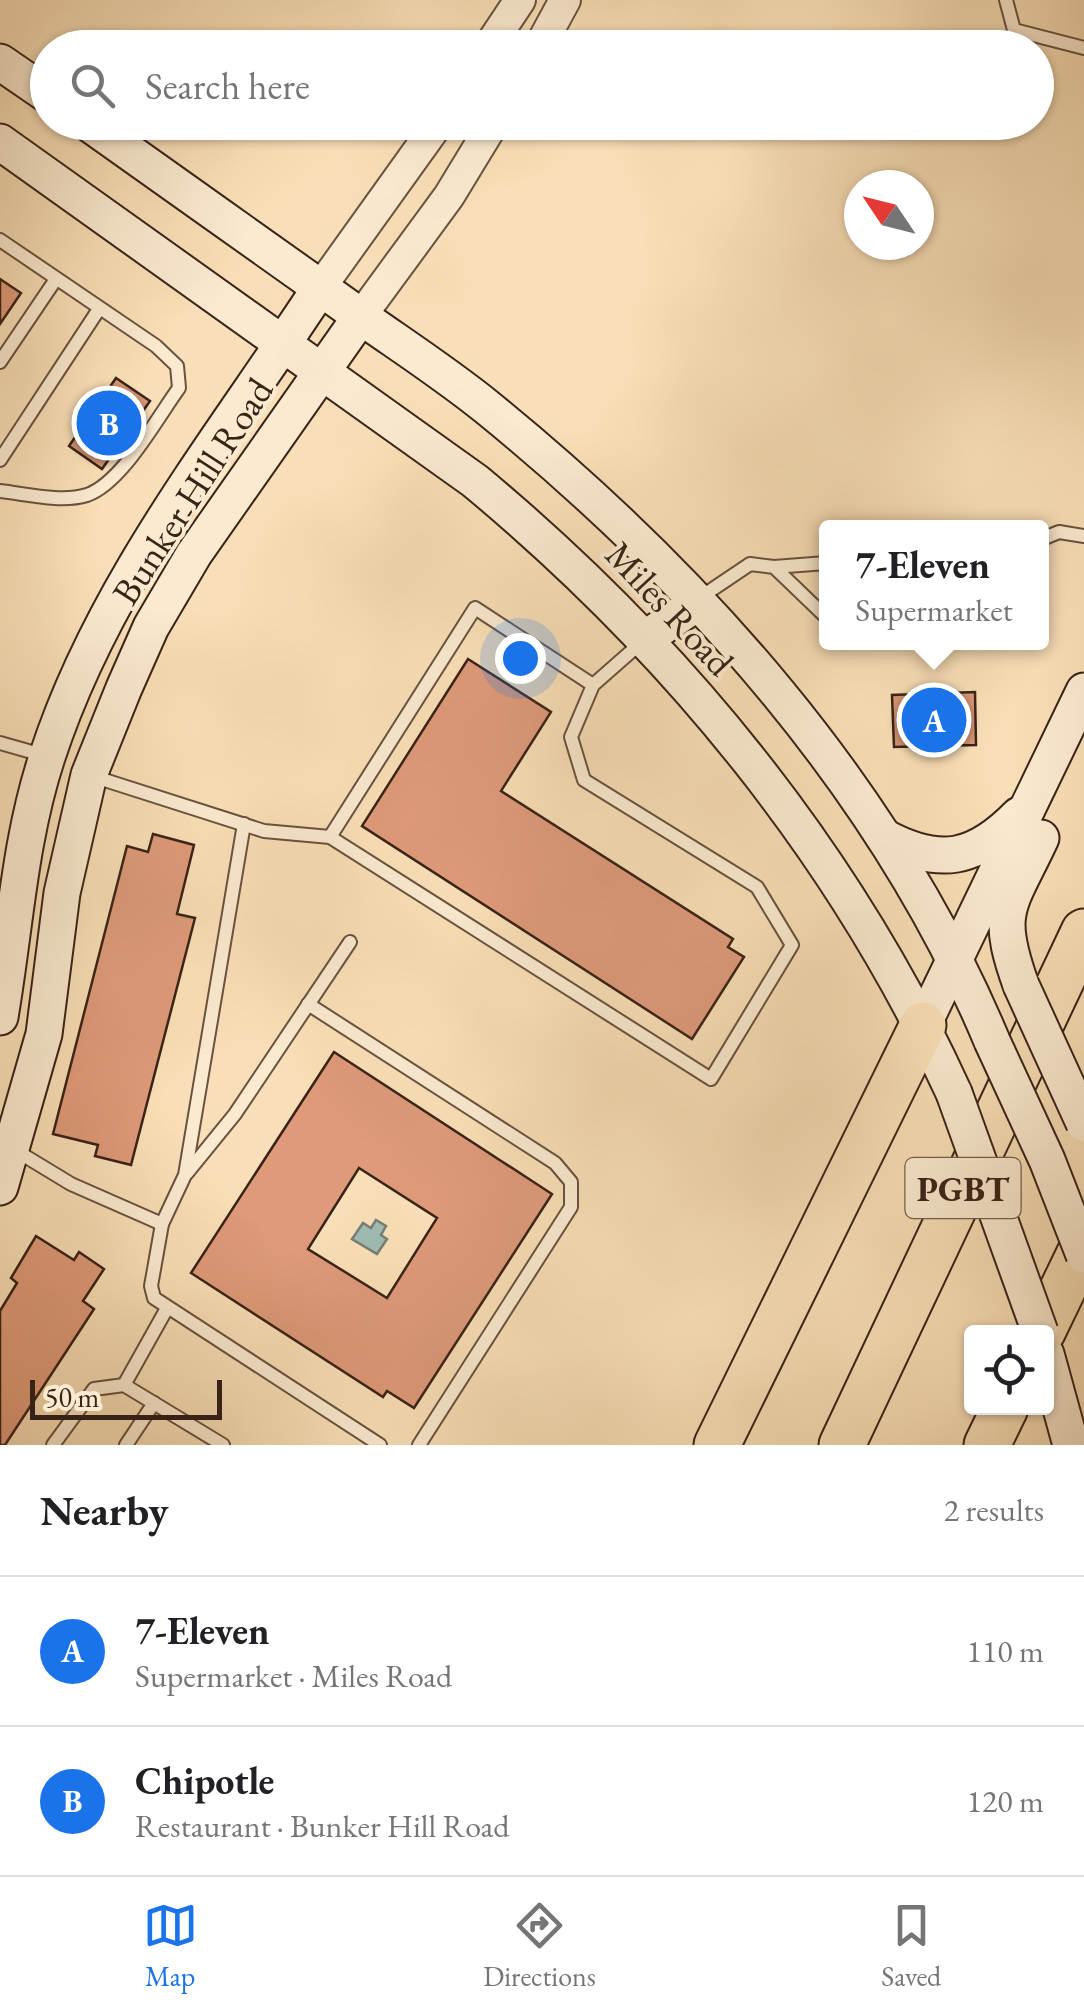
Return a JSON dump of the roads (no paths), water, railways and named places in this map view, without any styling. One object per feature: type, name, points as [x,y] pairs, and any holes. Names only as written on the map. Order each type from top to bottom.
[{"type":"highway","name":"PGBT","points":[[842,1445],[1084,932]]},
{"type":"highway","points":[[716,1445],[923,1025]]},
{"type":"highway","points":[[1044,1325],[1084,1245]]},
{"type":"highway","points":[[987,1445],[1002,1415]]},
{"type":"main road","points":[[0,62],[30,83]]},
{"type":"main road","name":"Miles Road","points":[[112,140],[500,417],[612,513],[697,601],[803,726],[918,888],[957,958],[1047,1160],[1084,1255]]},
{"type":"main road","name":"Miles Road","points":[[0,142],[475,481],[534,530],[645,639],[771,787],[852,902],[923,1025],[954,1093],[1038,1325]]},
{"type":"main road","name":"Bunker Hill Road","points":[[0,1018],[22,858],[47,756],[91,642],[121,586],[320,288]]},
{"type":"main road","name":"Bunker Hill Road","points":[[0,1187],[6,1147],[44,1034],[62,893],[90,775],[151,627],[194,554],[360,316]]},
{"type":"main road","points":[[645,639],[697,601]]},
{"type":"main road","points":[[923,1025],[1084,691]]},
{"type":"main road","points":[[1084,746],[1005,916],[1004,937],[1020,985],[1084,1122]]},
{"type":"main road","points":[[47,756],[90,775]]},
{"type":"main road","points":[[883,837],[934,856],[968,854],[996,839],[1030,804]]},
{"type":"main road","points":[[1054,1377],[1071,1445]]},
{"type":"street","points":[[500,30],[520,0]]},
{"type":"street","points":[[548,30],[564,0]]},
{"type":"street","points":[[320,288],[426,140]]},
{"type":"street","points":[[360,316],[449,196],[483,140]]},
{"type":"lane","points":[[1006,0],[1014,30]]},
{"type":"lane","points":[[1054,40],[1084,48]]},
{"type":"lane","points":[[0,240],[167,356],[177,366],[179,388],[110,482],[86,495],[59,498],[0,491]]},
{"type":"lane","points":[[0,362],[56,279]]},
{"type":"lane","points":[[0,460],[99,310]]},
{"type":"lane","points":[[1049,536],[1059,532],[1084,536]]},
{"type":"lane","points":[[697,601],[750,564],[774,567],[819,564]]},
{"type":"lane","points":[[774,567],[819,610]]},
{"type":"lane","points":[[330,836],[476,608],[592,685]]},
{"type":"lane","points":[[90,775],[264,831],[330,836],[712,1079],[792,945],[757,887],[584,780],[571,737],[592,685],[645,639]]},
{"type":"lane","points":[[0,743],[47,756]]},
{"type":"lane","points":[[185,1176],[244,824]]},
{"type":"lane","points":[[350,942],[235,1114],[185,1176],[162,1224],[151,1286],[154,1298],[166,1310],[380,1445]]},
{"type":"lane","points":[[308,1004],[556,1163],[570,1182],[571,1208],[419,1445]]},
{"type":"lane","points":[[6,1147],[72,1184],[162,1224]]},
{"type":"lane","points":[[124,1385],[166,1310]]},
{"type":"lane","points":[[53,1445],[94,1389],[124,1385],[223,1445]]},
{"type":"lane","points":[[126,1445],[154,1403]]},
{"type":"water","points":[[376,1220],[386,1226],[381,1235],[387,1239],[377,1254],[352,1239],[363,1223],[371,1228]]},
{"type":"place","name":"Chipotle","points":[[109,423]]},
{"type":"place","name":"7-Eleven","points":[[934,720]]}]
